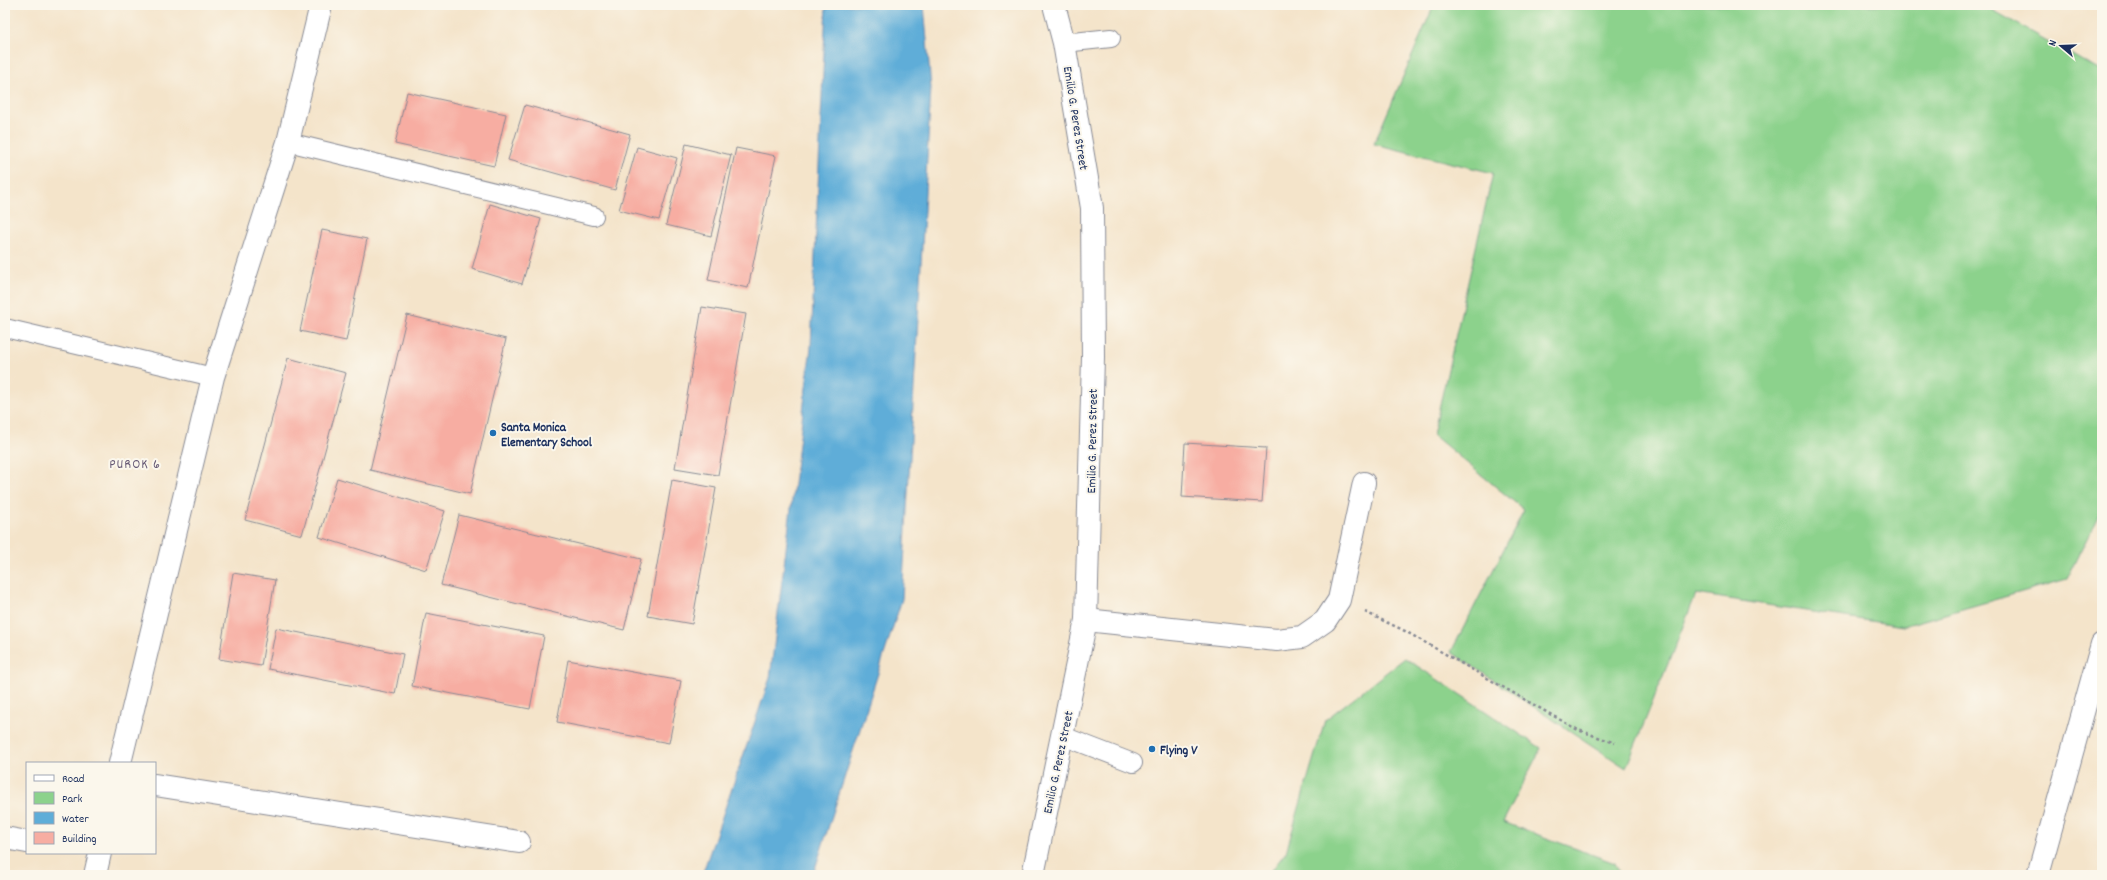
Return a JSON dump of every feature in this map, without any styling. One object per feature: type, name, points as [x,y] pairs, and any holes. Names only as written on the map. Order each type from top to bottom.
[{"type":"main road","points":[[120,762],[213,377],[288,142],[321,5]]},
{"type":"main road","name":"Emilio G. Perez Street","points":[[1033,875],[1086,620],[1092,365],[1092,208],[1064,43],[1054,5]]},
{"type":"main road","points":[[1086,620],[1277,640],[1302,638],[1326,621],[1339,600],[1364,483]]},
{"type":"main road","points":[[2038,875],[2102,644]]},
{"type":"main road","points":[[156,784],[519,842]]},
{"type":"main road","points":[[5,838],[26,842]]},
{"type":"lane","points":[[1064,43],[1110,38]]},
{"type":"lane","points":[[288,142],[594,216]]},
{"type":"lane","points":[[5,328],[213,377]]},
{"type":"lane","points":[[1063,736],[1133,763]]},
{"type":"path","points":[[1339,600],[1405,631],[1578,730],[1615,743]]},
{"type":"green space","points":[[1434,5],[1984,5],[2102,72],[2102,508],[2067,579],[1903,626],[1696,594],[1626,768],[1451,652],[1524,510],[1433,435],[1493,173],[1374,144]]},
{"type":"green space","points":[[1405,658],[1541,748],[1503,822],[1615,863],[1620,875],[1268,875],[1286,852],[1325,720]]},
{"type":"water","points":[[826,5],[924,5],[931,88],[902,599],[813,875],[702,875],[770,678],[811,347]]},
{"type":"building","points":[[407,92],[506,114],[494,166],[395,144]]},
{"type":"building","points":[[525,105],[630,134],[615,190],[508,160]]},
{"type":"building","points":[[686,144],[731,155],[711,236],[666,225]]},
{"type":"building","points":[[637,147],[677,158],[659,220],[619,210]]},
{"type":"building","points":[[736,148],[776,156],[748,288],[708,280]]},
{"type":"building","points":[[490,204],[541,219],[522,284],[472,269]]},
{"type":"building","points":[[322,230],[367,239],[346,341],[300,331]]},
{"type":"building","points":[[702,307],[746,314],[718,475],[675,468]]},
{"type":"building","points":[[407,315],[506,339],[470,494],[370,470]]},
{"type":"building","points":[[288,358],[346,373],[302,535],[245,520]]},
{"type":"building","points":[[1185,443],[1266,448],[1262,502],[1182,497]]},
{"type":"building","points":[[337,478],[445,511],[426,570],[319,537]]},
{"type":"building","points":[[672,480],[716,488],[692,624],[648,616]]},
{"type":"building","points":[[459,515],[641,559],[624,630],[441,585]]},
{"type":"building","points":[[233,573],[275,580],[261,666],[219,659]]},
{"type":"building","points":[[426,613],[544,636],[530,709],[412,686]]},
{"type":"building","points":[[276,628],[403,654],[395,694],[268,669]]},
{"type":"building","points":[[568,660],[681,681],[669,743],[557,722]]},
{"type":"place","name":"Santa Monica Elementary School","points":[[493,433]]},
{"type":"place","name":"Flying V","points":[[1152,749]]},
{"type":"district","name":"PUROK 6","points":[[135,463]]}]
